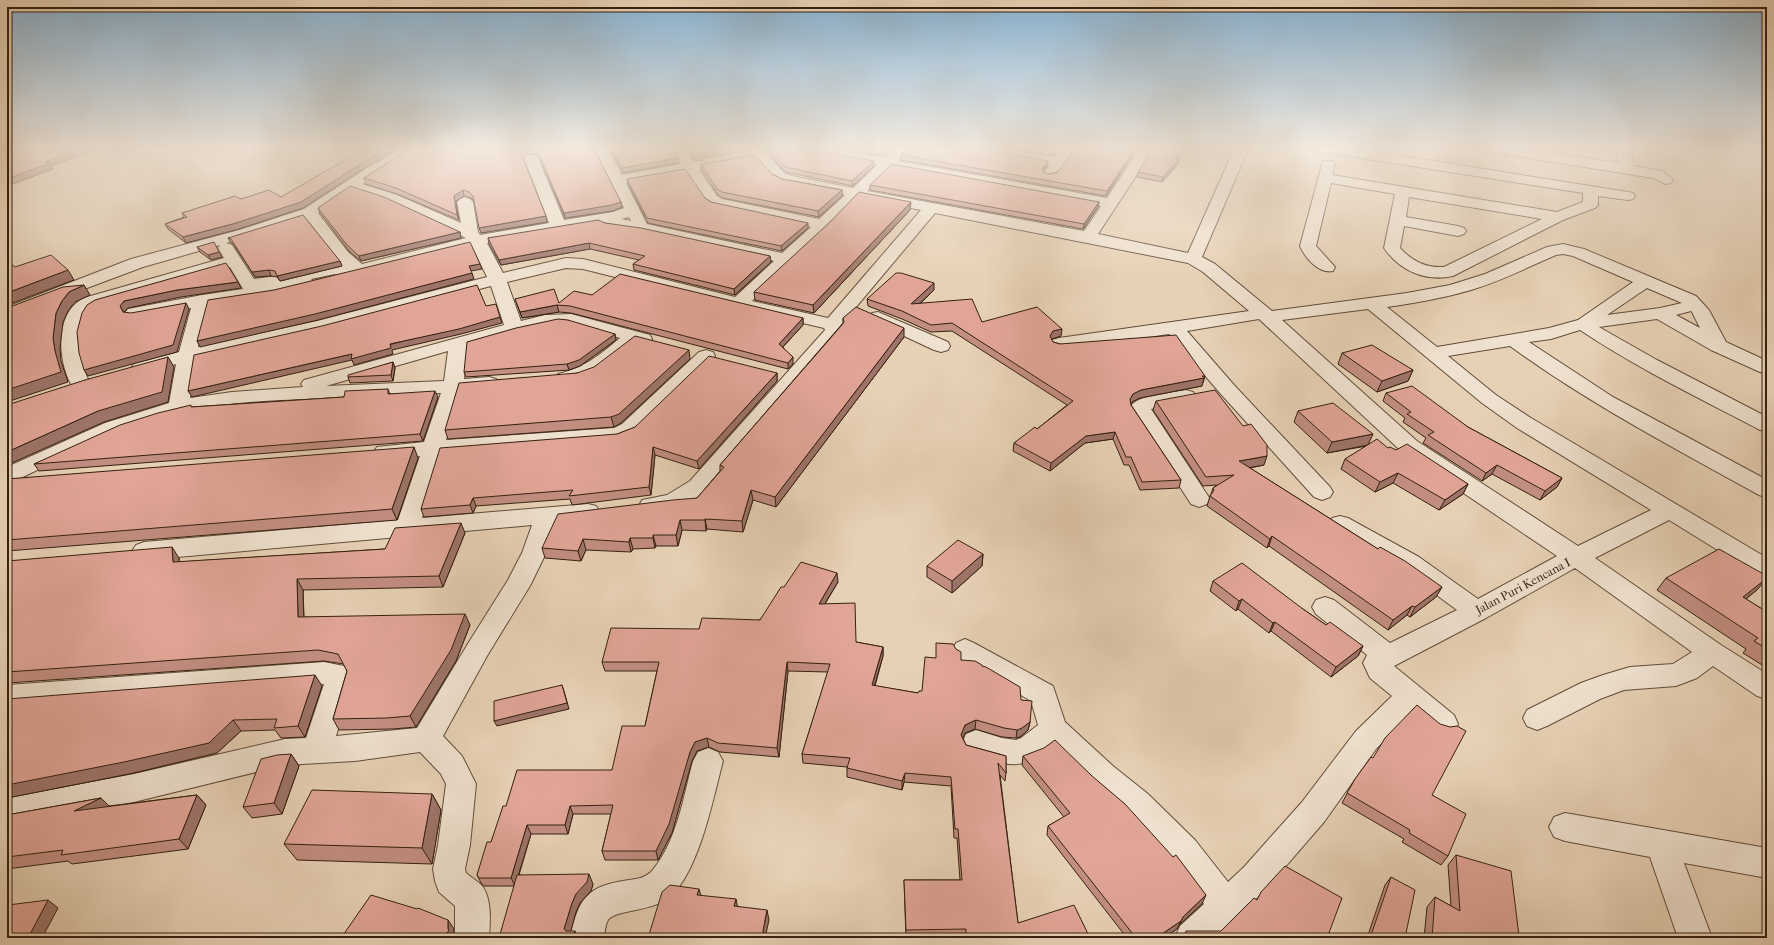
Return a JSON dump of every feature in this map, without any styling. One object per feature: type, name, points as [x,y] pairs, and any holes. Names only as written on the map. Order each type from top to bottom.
[{"type":"street","points":[[7,313],[79,284],[137,263],[222,240],[309,212],[340,191]]},
{"type":"street","points":[[372,191],[392,198],[474,237]]},
{"type":"street","points":[[544,191],[558,226]]},
{"type":"street","points":[[622,191],[642,227]]},
{"type":"street","points":[[707,191],[712,199],[717,202],[824,225]]},
{"type":"street","points":[[846,191],[1088,237],[1193,259],[1209,268],[1266,315],[1409,446],[1577,557],[1712,652],[1767,688]]},
{"type":"street","points":[[1045,191],[1111,203]]},
{"type":"street","points":[[1088,237],[1119,191]]},
{"type":"street","points":[[1193,259],[1223,191]]},
{"type":"street","points":[[1322,191],[1308,246],[1310,251],[1327,266]]},
{"type":"street","points":[[1403,191],[1399,220],[1392,248],[1397,254],[1418,269],[1434,273],[1447,272],[1558,217],[1590,205],[1590,191]]},
{"type":"street","points":[[1409,191],[1558,217]]},
{"type":"street","points":[[1597,191],[1628,196]]},
{"type":"street","points":[[739,303],[824,225],[856,193]]},
{"type":"street","points":[[465,202],[474,237],[497,280],[514,326]]},
{"type":"street","points":[[832,324],[932,207]]},
{"type":"street","points":[[134,313],[202,300],[276,289],[474,237],[595,220],[616,216],[633,210]]},
{"type":"street","points":[[309,212],[342,255],[355,268]]},
{"type":"street","points":[[595,220],[642,227],[786,259]]},
{"type":"street","points":[[1399,220],[1458,231]]},
{"type":"street","points":[[222,240],[233,261],[249,285],[355,268]]},
{"type":"street","points":[[1059,344],[1266,315],[1372,303],[1452,290],[1494,275],[1553,250],[1563,249],[1578,252],[1690,300],[1700,310],[1718,346]]},
{"type":"street","points":[[82,385],[75,377],[70,349],[71,331],[82,307],[87,303],[233,261]]},
{"type":"street","points":[[127,372],[188,355],[319,326],[546,266],[566,263],[583,264],[739,303],[832,324]]},
{"type":"street","points":[[1582,324],[1645,281]]},
{"type":"street","points":[[178,407],[188,355],[202,300]]},
{"type":"street","points":[[1372,303],[1489,399],[1524,423],[1767,568]]},
{"type":"street","points":[[1434,353],[1551,333],[1582,324],[1660,313],[1695,305]]},
{"type":"street","points":[[846,306],[903,328],[941,346]]},
{"type":"street","points":[[1660,313],[1718,346],[1767,368]]},
{"type":"street","points":[[261,395],[308,385],[514,326],[545,320],[571,319],[662,345]]},
{"type":"street","points":[[632,508],[671,502],[682,498],[698,486],[834,331],[832,324]]},
{"type":"street","points":[[1582,324],[1627,352],[1767,425]]},
{"type":"street","points":[[1174,328],[1226,389],[1322,492]]},
{"type":"street","points":[[550,379],[572,377],[588,371],[633,337]]},
{"type":"street","points":[[1514,340],[1549,367],[1593,394],[1767,490]]},
{"type":"street","points":[[407,529],[453,386],[458,342]]},
{"type":"street","points":[[362,454],[618,434],[629,429],[713,358],[684,350]]},
{"type":"street","points":[[772,373],[794,378]]},
{"type":"street","points":[[7,476],[67,446],[137,418],[178,407],[211,401],[261,395],[453,386],[505,382]]},
{"type":"street","points":[[1199,499],[1141,412],[1140,407],[1147,403],[1226,389]]},
{"type":"street","points":[[7,482],[46,478]]},
{"type":"street","points":[[125,552],[546,517],[608,510]]},
{"type":"street","name":"Jalan Puri Kencana I","points":[[1381,659],[1477,611],[1577,557],[1670,510]]},
{"type":"street","points":[[426,739],[478,650],[519,584],[534,553],[546,517]]},
{"type":"street","points":[[1340,524],[1410,562],[1477,611]]},
{"type":"street","points":[[1325,607],[1381,659],[1380,670],[1444,724]]},
{"type":"street","points":[[965,650],[1043,694],[1052,729],[1102,775],[1137,804],[1184,851],[1225,905]]},
{"type":"street","points":[[1537,718],[1590,692],[1623,679],[1643,676],[1671,676],[1680,673],[1712,652]]},
{"type":"street","points":[[7,697],[334,674],[338,682],[317,750]]},
{"type":"street","points":[[1192,938],[1255,878],[1313,812],[1366,740],[1410,696]]},
{"type":"street","points":[[976,743],[1009,753],[1020,752],[1028,750],[1052,729]]},
{"type":"street","points":[[10,816],[286,752],[354,748],[426,739]]},
{"type":"street","points":[[426,739],[452,764],[461,784],[454,845],[449,869],[451,881],[471,898],[474,916],[472,938]]},
{"type":"street","points":[[587,938],[590,923],[596,908],[605,901],[651,892],[661,884],[682,849],[708,761]]},
{"type":"street","points":[[1565,827],[1767,863]]},
{"type":"street","points":[[1661,844],[1695,938]]},
{"type":"building","points":[[266,191],[271,191],[281,197],[291,191],[318,191],[301,202],[236,223],[183,237],[165,224],[187,217],[182,213],[235,196],[241,199]]},
{"type":"building","points":[[343,191],[366,191],[384,197],[460,232],[359,256],[347,245],[318,208]]},
{"type":"building","points":[[403,191],[461,191],[454,196],[457,215]]},
{"type":"building","points":[[466,191],[536,191],[546,216],[479,228],[473,196]]},
{"type":"building","points":[[555,191],[615,191],[621,202],[612,205],[564,213]]},
{"type":"building","points":[[633,191],[700,191],[705,198],[711,202],[808,223],[781,246],[647,218]]},
{"type":"building","points":[[720,191],[841,191],[818,211]]},
{"type":"building","points":[[903,191],[1040,191],[1099,202],[1084,224]]},
{"type":"building","points":[[859,192],[911,202],[813,305],[754,292],[830,222]]},
{"type":"building","points":[[303,215],[340,261],[277,276],[275,271],[269,270],[252,272],[231,239],[228,238]]},
{"type":"building","points":[[598,220],[605,223],[641,228],[770,256],[734,289],[633,264],[645,256],[589,243],[499,260],[488,238]]},
{"type":"building","points":[[214,242],[219,252],[208,255],[197,247]]},
{"type":"building","points":[[470,242],[480,264],[469,266],[472,273],[315,314],[197,341],[208,300],[274,290]]},
{"type":"building","points":[[51,255],[68,270],[7,293],[7,264],[10,263],[15,267]]},
{"type":"building","points":[[226,263],[238,282],[177,290],[124,301],[120,306],[123,312],[131,313],[186,303],[173,345],[84,370],[79,353],[77,332],[82,313],[87,305],[95,300]]},
{"type":"building","points":[[896,273],[901,273],[934,283],[911,304],[972,299],[982,322],[1037,307],[1062,329],[1053,331],[1050,336],[1053,342],[1060,344],[1176,335],[1205,376],[1202,376],[1204,378],[1141,390],[1133,394],[1130,399],[1131,405],[1181,480],[1142,482],[1131,457],[1126,457],[1115,432],[1086,436],[1051,463],[1014,443],[1035,427],[1037,429],[1073,401],[952,323],[931,325],[902,311],[867,299]]},
{"type":"building","points":[[620,274],[803,318],[779,344],[793,357],[788,363],[570,306],[557,305],[520,312],[515,299],[554,289],[559,303],[574,291],[592,295]]},
{"type":"building","points":[[84,285],[69,292],[62,301],[56,313],[53,338],[61,372],[7,390],[7,308],[63,287]]},
{"type":"building","points":[[477,285],[486,306],[496,304],[500,317],[459,329],[390,344],[391,348],[351,359],[352,354],[188,391],[194,355],[322,326]]},
{"type":"building","points":[[856,307],[904,328],[775,497],[751,490],[742,521],[705,519],[680,520],[676,535],[653,535],[653,538],[630,538],[629,542],[583,539],[578,551],[542,548],[558,514],[697,498],[724,467],[720,465],[841,326],[844,322],[843,318]]},
{"type":"building","points":[[558,319],[568,320],[615,334],[579,360],[567,364],[464,372],[467,342],[516,328]]},
{"type":"building","points":[[635,336],[689,350],[619,414],[611,417],[445,430],[459,383],[577,373],[594,367]]},
{"type":"building","points":[[1372,345],[1413,370],[1382,381],[1342,353]]},
{"type":"building","points":[[709,356],[777,373],[697,461],[653,447],[649,487],[569,496],[573,490],[473,498],[470,505],[421,509],[440,448],[617,434],[635,427]]},
{"type":"building","points":[[168,357],[162,392],[98,411],[7,452],[7,405],[85,380]]},
{"type":"building","points":[[393,362],[391,375],[348,377],[348,375]]},
{"type":"building","points":[[1412,386],[1468,427],[1562,478],[1545,491],[1497,465],[1486,473],[1428,435],[1434,432],[1407,414],[1411,412],[1386,393]]},
{"type":"building","points":[[388,389],[388,394],[435,391],[420,434],[34,464],[120,425],[158,413],[191,405],[191,407],[344,397],[345,391]]},
{"type":"building","points":[[1215,390],[1243,426],[1251,424],[1267,445],[1267,456],[1239,461],[1378,549],[1380,547],[1405,561],[1442,587],[1415,607],[1412,606],[1393,620],[1272,536],[1270,539],[1210,496],[1214,490],[1213,488],[1234,475],[1206,477],[1156,401]]},
{"type":"building","points":[[1333,403],[1373,434],[1332,442],[1298,411]]},
{"type":"building","points":[[1377,439],[1388,448],[1390,447],[1396,450],[1407,444],[1468,484],[1445,500],[1398,473],[1380,482],[1345,459]]},
{"type":"building","points":[[414,447],[392,509],[7,540],[7,479]]},
{"type":"building","points":[[461,523],[439,576],[297,579],[298,617],[465,614],[451,650],[410,716],[333,719],[347,671],[338,654],[318,650],[7,672],[7,561],[172,547],[173,562],[385,549],[395,528]]},
{"type":"building","points":[[958,540],[983,554],[952,581],[927,566]]},
{"type":"building","points":[[1719,549],[1767,576],[1767,578],[1743,597],[1767,612],[1767,649],[1754,641],[1758,638],[1666,578]]},
{"type":"building","points":[[801,562],[837,573],[819,604],[855,603],[856,642],[883,647],[872,685],[918,693],[919,691],[922,691],[925,657],[936,658],[936,643],[953,644],[956,649],[961,652],[961,660],[975,661],[986,667],[1020,687],[1021,700],[1032,701],[1030,722],[1022,728],[1017,730],[1004,728],[976,720],[965,725],[961,735],[966,745],[1006,756],[1006,773],[998,763],[1018,923],[1074,905],[1090,938],[966,938],[966,929],[906,930],[904,880],[962,880],[958,829],[955,829],[951,777],[905,773],[902,781],[847,768],[850,758],[802,754],[830,664],[787,662],[777,748],[718,743],[707,738],[695,742],[690,752],[669,824],[656,851],[602,851],[613,805],[570,806],[565,825],[527,825],[511,878],[479,878],[477,875],[487,842],[491,842],[503,806],[506,806],[517,770],[612,770],[622,726],[645,726],[659,662],[602,662],[611,628],[699,629],[702,618],[760,620],[781,587],[784,587]]},
{"type":"building","points":[[1242,563],[1326,625],[1330,622],[1363,646],[1336,667],[1275,622],[1273,623],[1242,599],[1239,601],[1213,581]]},
{"type":"building","points":[[315,675],[298,726],[274,728],[277,719],[233,720],[209,743],[124,762],[7,785],[7,699]]},
{"type":"building","points":[[562,685],[567,703],[494,721],[494,701]]},
{"type":"building","points":[[1417,705],[1440,724],[1450,727],[1457,726],[1466,731],[1432,795],[1466,814],[1448,856],[1409,833],[1410,830],[1347,793],[1371,757],[1373,758],[1385,738]]},
{"type":"building","points":[[1055,740],[1092,776],[1125,804],[1173,857],[1176,855],[1206,895],[1183,917],[1181,921],[1156,938],[1136,938],[1048,826],[1070,813],[1023,756],[1044,748]]},
{"type":"building","points":[[291,754],[274,803],[243,807],[261,759],[277,755]]},
{"type":"building","points":[[312,790],[432,794],[422,848],[284,844]]},
{"type":"building","points":[[197,795],[179,839],[61,855],[63,850],[7,857],[7,815],[101,798],[74,811]]},
{"type":"building","points":[[1456,855],[1511,871],[1519,936],[1523,938],[1432,938],[1435,897],[1460,911]]},
{"type":"building","points":[[1285,866],[1342,898],[1327,938],[1184,938],[1186,931],[1221,931],[1254,898],[1257,900],[1261,892]]},
{"type":"building","points":[[589,874],[587,882],[576,894],[564,929],[566,931],[575,931],[574,938],[499,938],[517,875]]},
{"type":"building","points":[[1391,877],[1415,890],[1405,938],[1370,938]]},
{"type":"building","points":[[670,885],[699,889],[697,895],[736,899],[734,906],[767,910],[763,938],[648,938],[662,892]]},
{"type":"building","points":[[371,895],[417,909],[418,908],[448,920],[449,930],[444,938],[341,938]]},
{"type":"building","points":[[48,900],[28,938],[7,938],[8,905]]}]
